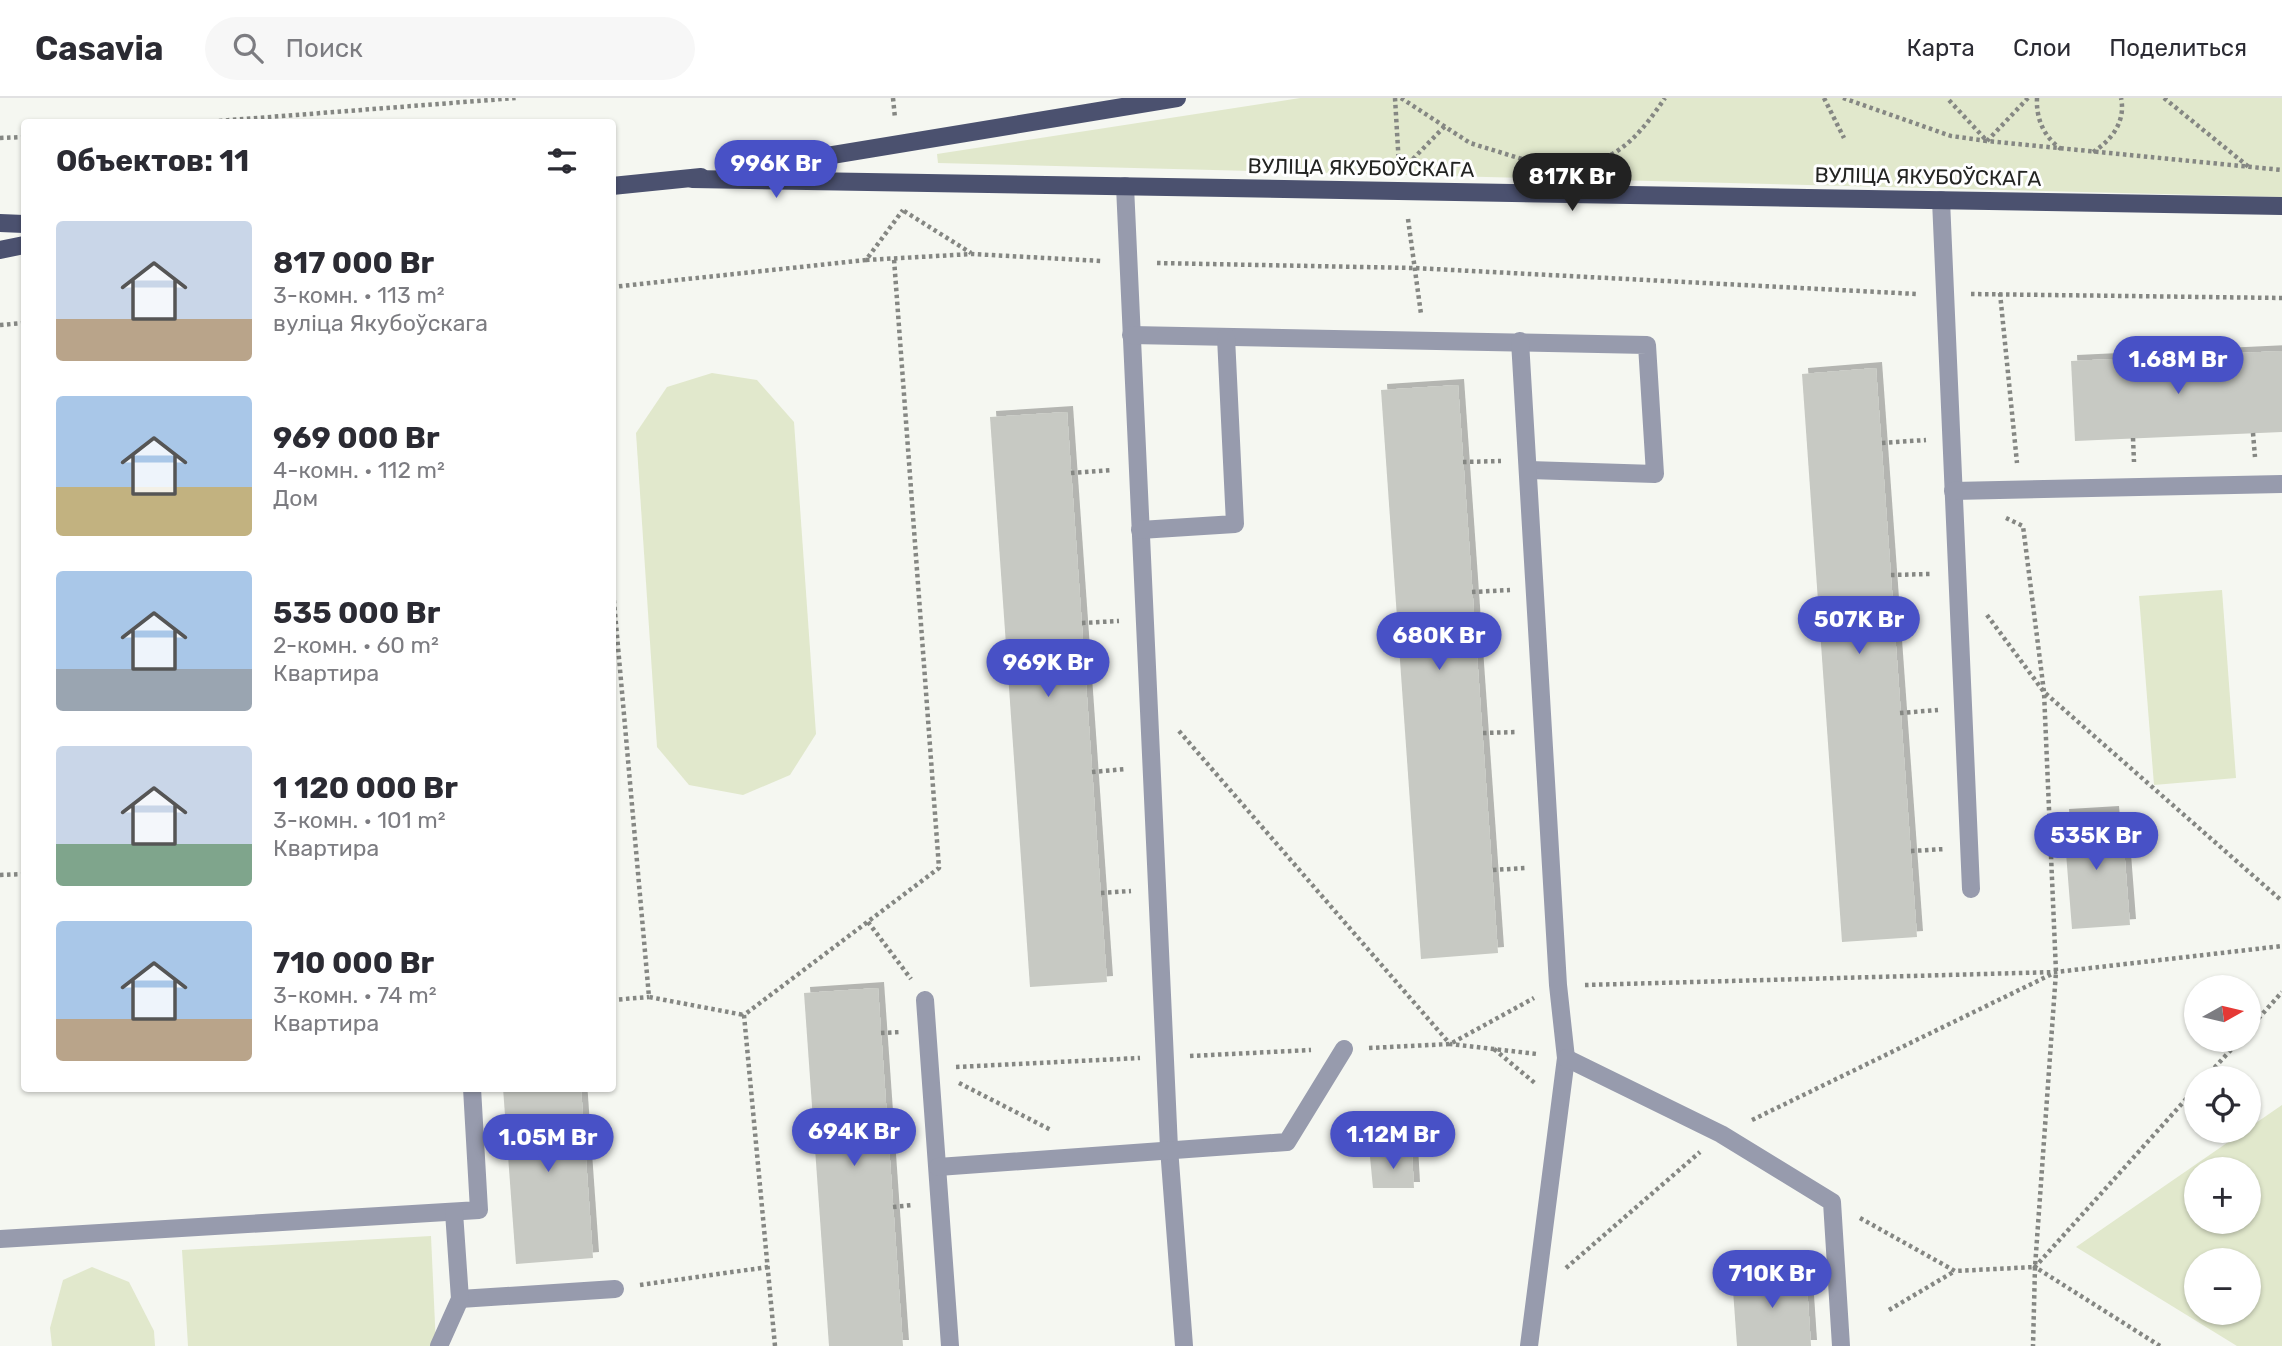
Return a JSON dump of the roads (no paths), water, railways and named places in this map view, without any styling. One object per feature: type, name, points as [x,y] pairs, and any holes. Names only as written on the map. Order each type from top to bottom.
[{"type":"main road","name":"ВУЛІЦА ЯКУБОЎСКАГА","points":[[616,186],[692,179],[1177,98]]},
{"type":"main road","name":"ВУЛІЦА ЯКУБОЎСКАГА","points":[[692,179],[2282,206]]},
{"type":"main road","points":[[0,223],[21,224]]},
{"type":"main road","points":[[0,250],[21,246]]},
{"type":"lane","points":[[1125,186],[1169,1148],[1184,1346]]},
{"type":"lane","points":[[1941,200],[1971,888]]},
{"type":"lane","points":[[1131,335],[1647,345],[1656,474],[1529,465]]},
{"type":"lane","points":[[1140,530],[1236,524],[1226,337]]},
{"type":"lane","points":[[1520,341],[1558,985],[1566,1058],[1530,1346]]},
{"type":"lane","points":[[1953,491],[2282,484]]},
{"type":"lane","points":[[925,1000],[950,1346]]},
{"type":"lane","points":[[938,1167],[1169,1148],[1287,1142],[1344,1049]]},
{"type":"lane","points":[[1566,1058],[1721,1134],[1832,1202],[1841,1346]]},
{"type":"lane","points":[[0,1239],[479,1210],[472,1092]]},
{"type":"lane","points":[[439,1346],[460,1299],[454,1212]]},
{"type":"lane","points":[[460,1299],[615,1289]]}]
